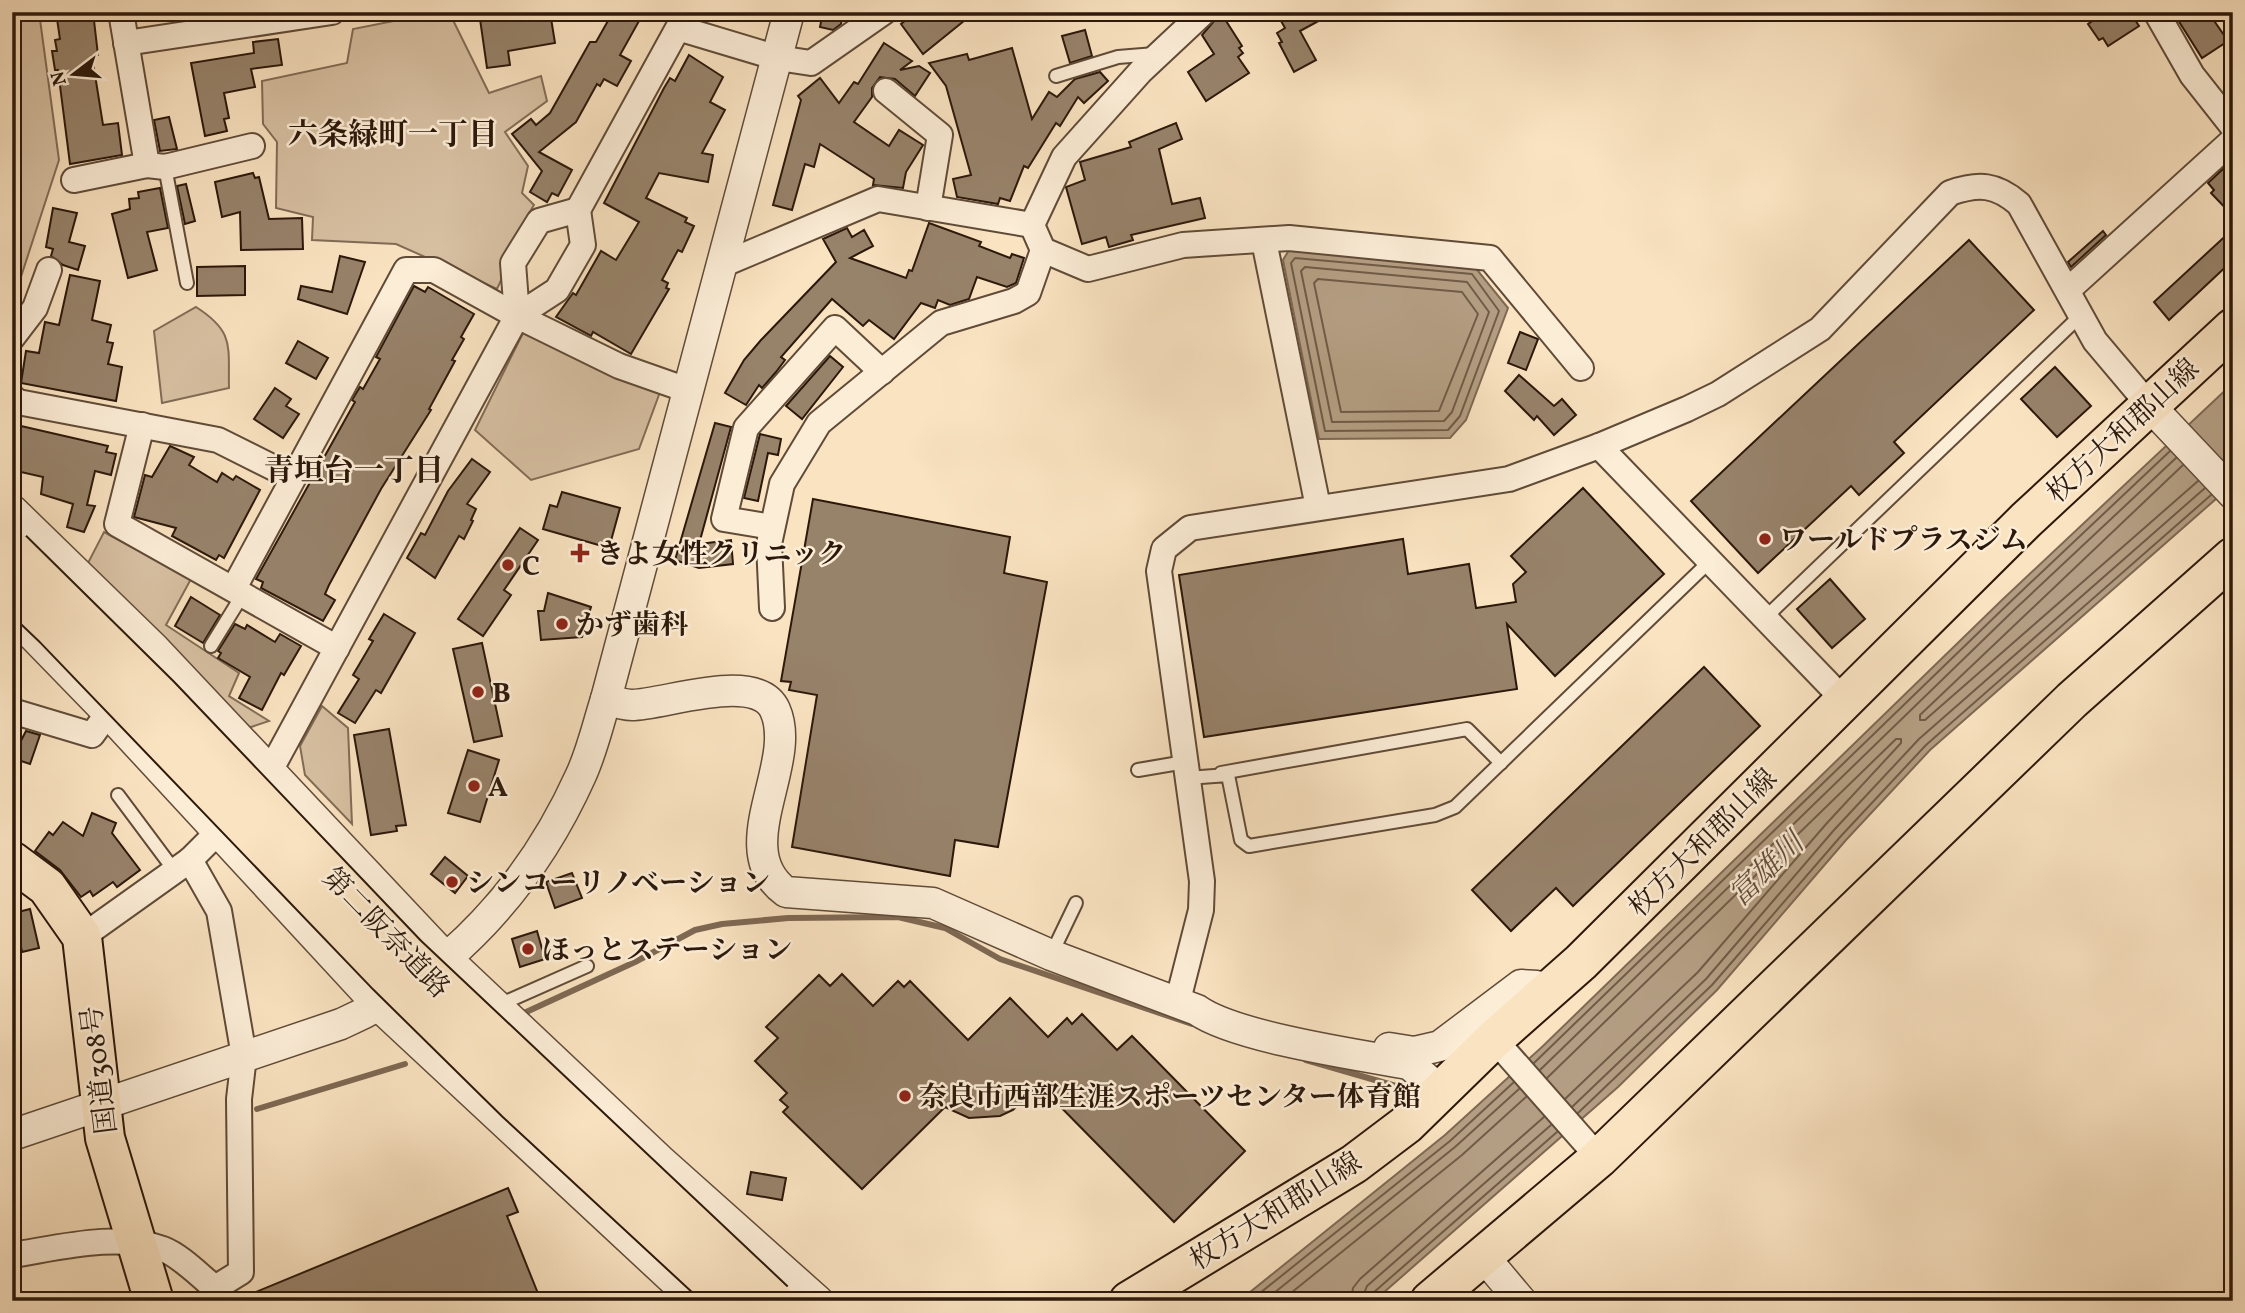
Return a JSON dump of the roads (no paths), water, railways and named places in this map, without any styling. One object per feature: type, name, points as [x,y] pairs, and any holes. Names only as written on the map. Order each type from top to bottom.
[{"type":"main road","name":"枚方大和郡山線","points":[[1129,1301],[1354,1164],[1407,1124],[1431,1100],[1499,1045],[1546,993],[1581,962],[2026,520],[2155,412],[2233,328]]},
{"type":"main road","name":"第二阪奈道路","points":[[12,550],[160,696],[407,955],[774,1301]]},
{"type":"main road","points":[[1430,1301],[1483,1256],[2072,700],[2233,557]]},
{"type":"main road","name":"第二阪奈道路","points":[[12,588],[54,628],[397,984],[516,1102],[731,1301]]},
{"type":"main road","name":"国道308号","points":[[12,861],[47,887],[82,937],[105,1138],[154,1301]]},
{"type":"street","points":[[121,12],[156,166]]},
{"type":"street","points":[[126,43],[332,12]]},
{"type":"street","points":[[12,1135],[341,1024],[380,1007],[447,959],[514,891],[551,836],[582,772],[606,699],[789,12]]},
{"type":"street","points":[[82,937],[182,865],[218,835],[270,771],[517,317],[557,290],[583,245],[578,210],[678,28],[778,58],[811,63],[884,12]]},
{"type":"street","points":[[772,608],[769,544],[782,484],[819,423],[941,323],[1013,302],[1028,293],[1043,250],[1032,225],[1064,157],[1159,54],[1203,12]]},
{"type":"street","points":[[2157,12],[2192,75],[2233,127]]},
{"type":"street","points":[[886,91],[940,135],[928,208]]},
{"type":"street","points":[[2068,290],[2233,140]]},
{"type":"street","points":[[74,180],[252,146]]},
{"type":"street","points":[[1187,1007],[1201,910],[1202,881],[1159,571],[1164,549],[1190,528],[1509,479],[1599,446],[1705,401],[1807,339],[1837,313],[1950,192],[1989,186],[2003,190],[2019,204],[2080,316],[2117,370],[2233,494]]},
{"type":"street","points":[[724,264],[878,200],[1032,225]]},
{"type":"street","points":[[517,317],[513,263],[539,221],[578,210]]},
{"type":"street","points":[[1043,250],[1088,269],[1183,245],[1289,238],[1490,258],[1581,368]]},
{"type":"street","points":[[1264,241],[1318,507]]},
{"type":"street","points":[[12,338],[35,308],[49,270]]},
{"type":"street","points":[[238,591],[292,477],[406,270],[433,270],[517,317],[619,366],[690,391]]},
{"type":"street","points":[[772,527],[724,519],[746,428],[835,327],[882,372]]},
{"type":"street","points":[[12,397],[18,401],[218,440],[292,477]]},
{"type":"street","points":[[142,425],[117,524],[337,648]]},
{"type":"street","points":[[1599,446],[1844,700]]},
{"type":"street","points":[[12,510],[74,566],[447,959],[499,1005],[660,1160],[818,1301]]},
{"type":"street","points":[[12,614],[108,713],[218,835],[380,1007],[692,1300]]},
{"type":"street","points":[[606,699],[634,705],[707,692],[748,694],[773,706],[780,723],[762,840],[763,858],[777,886],[786,892],[801,895],[902,898],[933,903],[1051,955],[1187,1007],[1209,1019],[1267,1035],[1409,1065],[1427,1079],[1431,1100]]},
{"type":"street","points":[[12,711],[92,734],[108,713]]},
{"type":"street","points":[[12,1255],[97,1244],[138,1243],[165,1249],[215,1288],[241,1272],[239,1099],[244,1056],[219,911],[182,865]]},
{"type":"street","points":[[1187,1007],[1210,1008],[1269,1023],[1415,1052],[1440,1046],[1521,985],[1536,986],[1546,993]]},
{"type":"street","points":[[1499,1045],[1593,1153]]},
{"type":"street","points":[[1483,1256],[1521,1301]]},
{"type":"lane","points":[[1056,76],[1118,57],[1159,54]]},
{"type":"lane","points":[[156,166],[187,283]]},
{"type":"lane","points":[[1765,618],[2080,316]]},
{"type":"lane","points":[[1221,773],[1231,778],[1241,840],[1249,846],[1446,812],[1501,763],[1710,561]]},
{"type":"lane","points":[[211,646],[238,591]]},
{"type":"lane","points":[[1138,770],[1221,773],[1467,729],[1501,763]]},
{"type":"lane","points":[[118,795],[182,865]]},
{"type":"lane","points":[[1051,955],[1076,903]]},
{"type":"lane","points":[[499,1005],[587,966]]},
{"type":"water","points":[[1289,250],[1474,266],[1508,308],[1466,420],[1450,438],[1319,439],[1283,260]]},
{"type":"water","name":"富雄川","points":[[2233,383],[2233,484],[1930,750],[1846,840],[1717,990],[1618,1087],[1374,1301],[1239,1301],[1445,1135],[1543,1046],[2002,600]]},
{"type":"waterway","points":[[524,1013],[635,962],[695,930],[722,924],[788,918],[898,917],[945,928],[1000,959],[1192,1024]]},
{"type":"waterway","points":[[1306,1060],[1420,1093]]},
{"type":"waterway","points":[[257,1109],[405,1064]]},
{"type":"place","name":"ワールドプラスジム","points":[[1765,539]]},
{"type":"place","name":"きよ女性クリニック","points":[[580,553]]},
{"type":"place","name":"C","points":[[508,565]]},
{"type":"place","name":"かず歯科","points":[[562,624]]},
{"type":"place","name":"B","points":[[478,692]]},
{"type":"place","name":"A","points":[[474,786]]},
{"type":"place","name":"シンコーリノベーション","points":[[452,882]]},
{"type":"place","name":"ほっとステーション","points":[[528,949]]},
{"type":"place","name":"奈良市西部生涯スポーツセンター体育館","points":[[905,1096]]},
{"type":"district","name":"六条緑町一丁目","points":[[393,134]]},
{"type":"district","name":"青垣台一丁目","points":[[354,470]]}]
